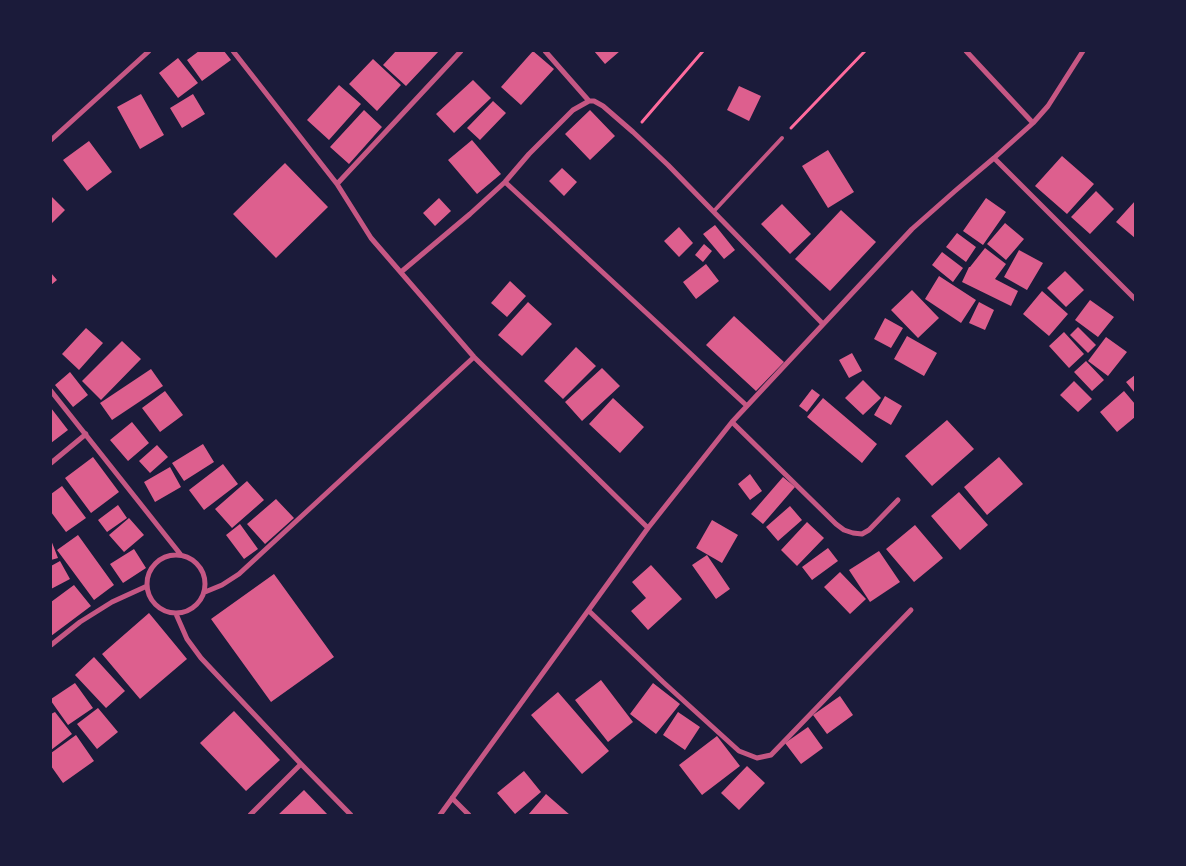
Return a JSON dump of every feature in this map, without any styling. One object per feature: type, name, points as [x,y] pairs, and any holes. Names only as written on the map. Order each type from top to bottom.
[{"type":"street","points":[[51,140],[149,51]]},
{"type":"street","points":[[233,51],[337,184],[371,238],[400,272],[474,357],[648,528]]},
{"type":"street","points":[[337,184],[461,51]]},
{"type":"street","points":[[545,51],[589,101]]},
{"type":"street","points":[[966,51],[1033,123]]},
{"type":"street","points":[[440,815],[648,528],[732,422],[912,229],[1033,123],[1048,106],[1083,51]]},
{"type":"street","points":[[400,272],[470,214],[505,182],[529,154],[573,110],[589,101],[594,101],[603,106],[633,132],[714,211],[823,324]]},
{"type":"street","points":[[994,158],[1135,299]]},
{"type":"street","points":[[505,182],[746,406]]},
{"type":"street","points":[[205,592],[222,586],[239,574],[474,357]]},
{"type":"street","points":[[51,392],[181,555]]},
{"type":"street","points":[[732,422],[844,530],[853,534],[862,534],[869,530],[898,500]]},
{"type":"street","points":[[51,463],[86,434]]},
{"type":"street","points":[[171,555],[181,555],[191,558],[199,565],[206,583],[201,601],[186,612],[176,614],[165,611],[156,605],[149,596],[147,586],[148,575],[153,566],[161,559],[171,555]]},
{"type":"street","points":[[51,645],[80,622],[112,602],[147,586]]},
{"type":"street","points":[[588,611],[739,751],[757,758],[771,755],[911,610]]},
{"type":"street","points":[[176,614],[187,639],[201,658],[351,815]]},
{"type":"street","points":[[250,815],[301,764]]},
{"type":"street","points":[[452,798],[470,815]]},
{"type":"lane","points":[[714,211],[782,138]]},
{"type":"path","points":[[633,132],[703,51]]},
{"type":"path","points":[[782,138],[864,51]]},
{"type":"building","points":[[199,51],[224,51],[231,60],[202,81],[187,60]]},
{"type":"building","points":[[396,51],[439,51],[406,86],[383,65]]},
{"type":"building","points":[[533,51],[554,69],[521,105],[501,87]]},
{"type":"building","points":[[594,51],[620,51],[605,64]]},
{"type":"building","points":[[178,58],[198,83],[178,98],[159,73]]},
{"type":"building","points":[[373,59],[401,85],[377,111],[349,84]]},
{"type":"building","points":[[473,80],[491,98],[454,133],[436,114]]},
{"type":"building","points":[[339,85],[361,104],[329,140],[307,120]]},
{"type":"building","points":[[739,86],[761,96],[749,121],[727,110]]},
{"type":"building","points":[[141,94],[164,135],[140,149],[117,107]]},
{"type":"building","points":[[193,94],[205,114],[182,128],[170,108]]},
{"type":"building","points":[[493,101],[506,113],[480,140],[467,128]]},
{"type":"building","points":[[364,110],[382,127],[349,164],[330,147]]},
{"type":"building","points":[[590,110],[615,136],[590,160],[565,134]]},
{"type":"building","points":[[472,140],[501,174],[477,194],[448,160]]},
{"type":"building","points":[[89,141],[112,172],[87,191],[63,160]]},
{"type":"building","points":[[828,150],[854,192],[828,208],[802,166]]},
{"type":"building","points":[[1062,156],[1094,184],[1067,214],[1035,186]]},
{"type":"building","points":[[285,163],[328,207],[276,258],[233,214]]},
{"type":"building","points":[[562,168],[577,182],[564,196],[549,181]]},
{"type":"building","points":[[1096,191],[1114,209],[1090,234],[1071,217]]},
{"type":"building","points":[[51,196],[65,210],[51,224]]},
{"type":"building","points":[[439,198],[451,211],[435,226],[423,213]]},
{"type":"building","points":[[986,198],[1006,212],[983,245],[963,231]]},
{"type":"building","points":[[1135,201],[1135,238],[1116,222]]},
{"type":"building","points":[[782,204],[811,234],[790,254],[761,224]]},
{"type":"building","points":[[841,210],[876,242],[830,291],[795,259]]},
{"type":"building","points":[[1005,223],[1024,239],[1006,260],[987,244]]},
{"type":"building","points":[[715,225],[735,250],[724,259],[703,234]]},
{"type":"building","points":[[679,227],[693,243],[679,257],[664,241]]},
{"type":"building","points":[[957,233],[976,247],[966,262],[946,247]]},
{"type":"building","points":[[704,244],[712,251],[703,262],[695,255]]},
{"type":"building","points":[[985,248],[1006,264],[995,279],[1018,291],[1011,306],[962,282],[969,267]]},
{"type":"building","points":[[1019,250],[1043,263],[1027,290],[1004,277]]},
{"type":"building","points":[[942,252],[963,268],[953,282],[932,265]]},
{"type":"building","points":[[706,264],[719,281],[696,299],[683,282]]},
{"type":"building","points":[[1065,271],[1084,290],[1066,307],[1047,288]]},
{"type":"building","points":[[51,273],[57,280],[51,285]]},
{"type":"building","points":[[939,276],[976,300],[961,323],[925,299]]},
{"type":"building","points":[[510,281],[526,296],[507,317],[491,303]]},
{"type":"building","points":[[912,290],[939,318],[918,338],[891,310]]},
{"type":"building","points":[[1042,291],[1068,314],[1049,336],[1023,314]]},
{"type":"building","points":[[1090,300],[1114,317],[1098,337],[1075,320]]},
{"type":"building","points":[[528,302],[552,324],[522,356],[498,335]]},
{"type":"building","points":[[979,302],[994,310],[985,330],[969,323]]},
{"type":"building","points":[[734,316],[784,362],[756,391],[706,345]]},
{"type":"building","points":[[885,318],[903,328],[891,348],[874,339]]},
{"type":"building","points":[[1078,327],[1096,345],[1088,353],[1070,335]]},
{"type":"building","points":[[86,328],[103,343],[79,370],[62,354]]},
{"type":"building","points":[[1064,332],[1084,354],[1069,368],[1049,346]]},
{"type":"building","points":[[907,336],[937,353],[924,376],[894,359]]},
{"type":"building","points":[[1106,337],[1127,352],[1108,376],[1088,361]]},
{"type":"building","points":[[122,341],[141,359],[101,400],[82,381]]},
{"type":"building","points":[[576,347],[596,366],[563,399],[544,381]]},
{"type":"building","points":[[852,353],[862,371],[849,378],[839,360]]},
{"type":"building","points":[[1086,361],[1104,380],[1092,391],[1074,372]]},
{"type":"building","points":[[602,368],[620,386],[582,421],[565,402]]},
{"type":"building","points":[[151,369],[163,386],[112,420],[100,403]]},
{"type":"building","points":[[70,372],[88,395],[73,407],[55,385]]},
{"type":"building","points":[[1135,375],[1135,393],[1126,382]]},
{"type":"building","points":[[863,380],[881,398],[863,415],[845,398]]},
{"type":"building","points":[[1074,381],[1092,399],[1078,412],[1060,395]]},
{"type":"building","points":[[812,389],[820,395],[807,412],[799,406]]},
{"type":"building","points":[[165,391],[183,415],[160,432],[142,408]]},
{"type":"building","points":[[1124,391],[1135,404],[1135,417],[1117,432],[1100,412]]},
{"type":"building","points":[[885,396],[902,406],[891,425],[874,415]]},
{"type":"building","points":[[613,398],[644,427],[620,453],[589,424]]},
{"type":"building","points":[[823,398],[877,444],[862,463],[807,417]]},
{"type":"building","points":[[51,408],[68,430],[51,443]]},
{"type":"building","points":[[947,420],[974,449],[932,486],[905,456]]},
{"type":"building","points":[[132,422],[149,443],[128,461],[110,440]]},
{"type":"building","points":[[203,444],[214,462],[184,481],[172,463]]},
{"type":"building","points":[[157,445],[168,457],[150,473],[139,461]]},
{"type":"building","points":[[93,457],[119,492],[91,513],[65,478]]},
{"type":"building","points":[[999,457],[1023,484],[987,515],[964,487]]},
{"type":"building","points":[[223,464],[238,484],[204,510],[189,490]]},
{"type":"building","points":[[170,467],[181,487],[155,502],[144,482]]},
{"type":"building","points":[[750,474],[762,491],[750,500],[738,484]]},
{"type":"building","points":[[783,477],[795,487],[763,524],[751,514]]},
{"type":"building","points":[[247,481],[264,500],[232,528],[215,509]]},
{"type":"building","points":[[62,486],[86,518],[66,532],[51,512],[51,494]]},
{"type":"building","points":[[959,492],[988,525],[960,550],[931,516]]},
{"type":"building","points":[[276,499],[294,518],[265,544],[247,524]]},
{"type":"building","points":[[118,505],[127,518],[107,532],[98,520]]},
{"type":"building","points":[[790,506],[802,520],[778,541],[766,527]]},
{"type":"building","points":[[129,518],[144,535],[124,552],[109,535]]},
{"type":"building","points":[[712,520],[738,535],[722,563],[696,548]]},
{"type":"building","points":[[807,522],[824,538],[797,566],[781,550]]},
{"type":"building","points":[[240,524],[258,549],[244,559],[226,535]]},
{"type":"building","points":[[915,525],[943,558],[914,582],[886,549]]},
{"type":"building","points":[[78,535],[114,585],[94,600],[57,550]]},
{"type":"building","points":[[51,540],[58,558],[51,560]]},
{"type":"building","points":[[828,548],[838,561],[812,580],[802,567]]},
{"type":"building","points":[[134,549],[146,568],[123,583],[110,564]]},
{"type":"building","points":[[879,551],[900,582],[870,602],[849,570]]},
{"type":"building","points":[[707,555],[730,589],[716,599],[692,565]]},
{"type":"building","points":[[60,561],[70,579],[51,589],[51,566]]},
{"type":"building","points":[[651,565],[682,599],[648,630],[631,611],[646,598],[632,582]]},
{"type":"building","points":[[840,572],[866,599],[850,614],[824,587]]},
{"type":"building","points":[[274,574],[334,657],[271,702],[211,619]]},
{"type":"building","points":[[74,585],[91,606],[51,636],[51,602]]},
{"type":"building","points":[[149,613],[187,659],[140,699],[102,654]]},
{"type":"building","points":[[94,657],[125,691],[106,708],[75,675]]},
{"type":"building","points":[[601,680],[633,722],[608,742],[575,700]]},
{"type":"building","points":[[75,683],[93,708],[68,725],[51,699]]},
{"type":"building","points":[[653,683],[680,704],[656,734],[630,714]]},
{"type":"building","points":[[558,692],[609,751],[582,774],[531,715]]},
{"type":"building","points":[[840,696],[853,715],[827,734],[813,715]]},
{"type":"building","points":[[98,708],[118,732],[97,749],[77,724]]},
{"type":"building","points":[[234,711],[280,760],[246,791],[200,743]]},
{"type":"building","points":[[55,712],[72,734],[51,750],[51,714]]},
{"type":"building","points":[[678,712],[700,727],[685,750],[663,735]]},
{"type":"building","points":[[808,727],[823,748],[801,764],[785,743]]},
{"type":"building","points":[[76,735],[94,761],[63,783],[51,766],[51,753]]},
{"type":"building","points":[[717,736],[740,766],[702,795],[679,765]]},
{"type":"building","points":[[747,766],[765,783],[739,810],[721,793]]},
{"type":"building","points":[[524,771],[541,792],[515,814],[497,793]]},
{"type":"building","points":[[304,790],[328,815],[278,815]]},
{"type":"building","points":[[546,794],[570,815],[528,815]]}]
